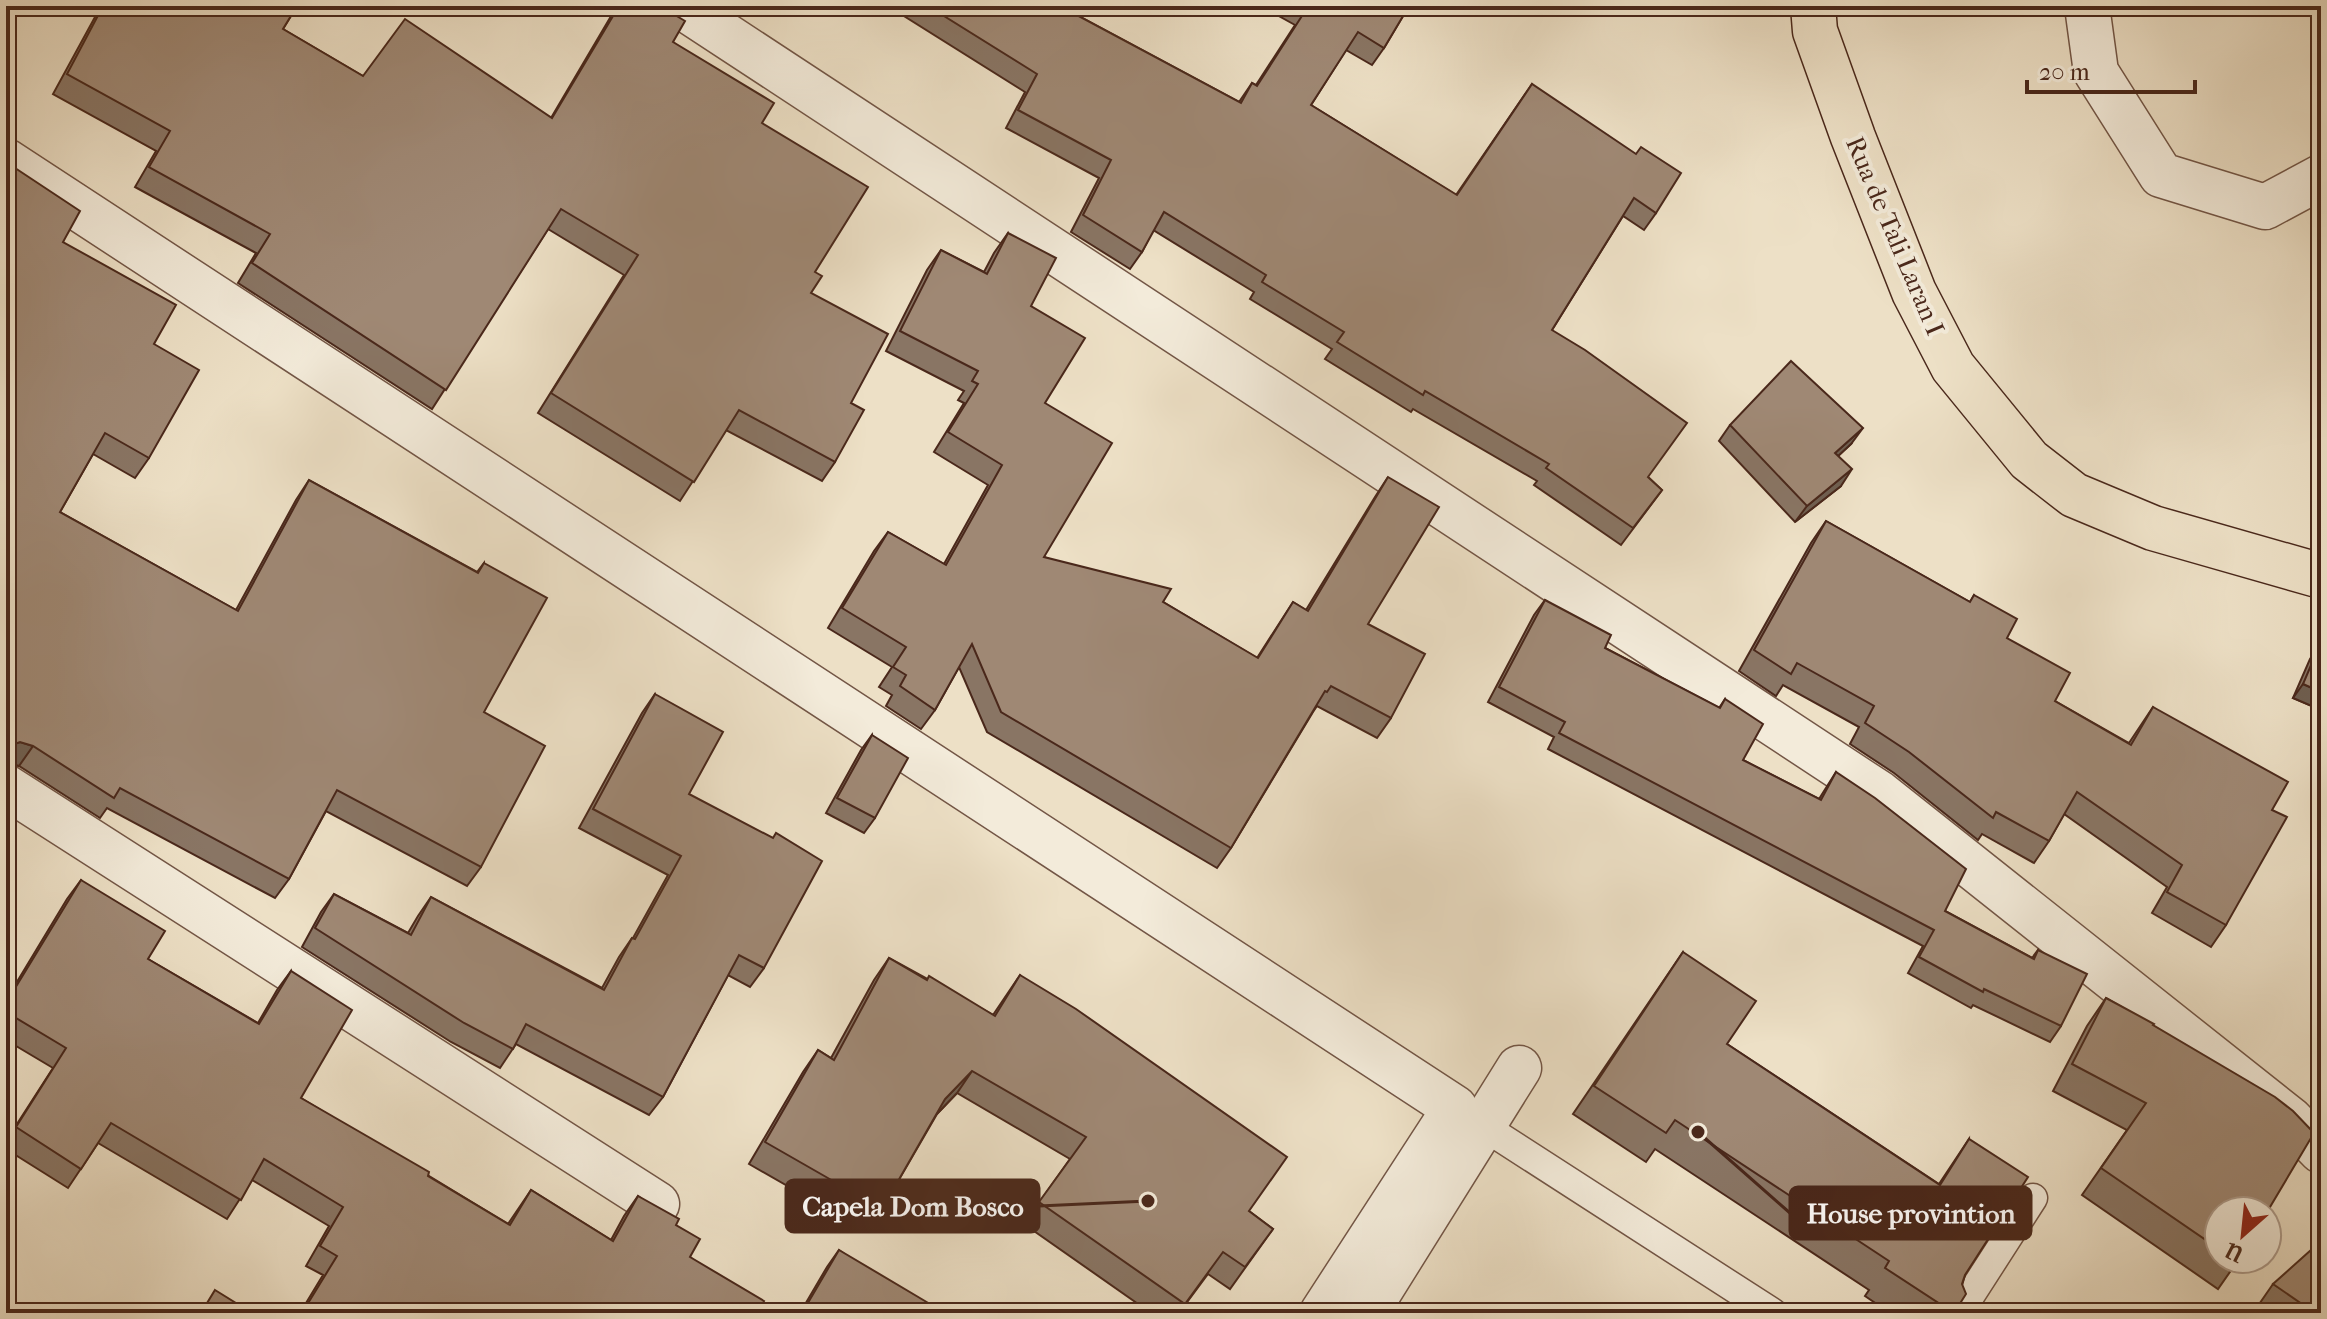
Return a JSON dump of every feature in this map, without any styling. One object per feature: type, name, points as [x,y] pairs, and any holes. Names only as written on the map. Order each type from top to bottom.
[{"type":"main road","name":"Rua de Tali Laran I","points":[[1813,6],[1815,31],[1914,292],[1953,367],[2029,460],[2074,495],[2153,528],[2321,576]]},
{"type":"street","points":[[681,6],[1879,793],[2291,1120],[2321,1151]]},
{"type":"street","points":[[2087,6],[2096,72],[2161,175],[2265,207],[2321,177]]},
{"type":"street","points":[[6,161],[1469,1117]]},
{"type":"street","points":[[6,787],[657,1204]]},
{"type":"street","points":[[1322,1313],[1469,1117],[1519,1068]]},
{"type":"street","points":[[1366,1313],[1469,1117]]},
{"type":"lane","points":[[1469,1117],[1773,1313]]},
{"type":"lane","points":[[1959,1313],[2033,1198]]},
{"type":"building","points":[[103,6],[135,6],[146,12],[149,6],[297,6],[283,29],[363,76],[405,19],[552,118],[619,6],[660,6],[685,21],[673,42],[774,103],[762,123],[868,187],[815,272],[822,276],[811,293],[888,334],[851,403],[864,410],[835,462],[739,410],[694,482],[551,393],[638,255],[561,209],[446,390],[252,263],[270,234],[149,167],[170,131],[67,74]]},
{"type":"building","points":[[928,6],[1060,6],[1241,103],[1252,83],[1257,86],[1307,8],[1304,6],[1409,6],[1384,48],[1358,32],[1311,105],[1457,195],[1532,84],[1636,154],[1641,147],[1681,173],[1656,213],[1634,198],[1552,330],[1687,423],[1648,477],[1662,490],[1633,528],[1546,468],[1549,464],[1425,391],[1423,395],[1337,342],[1344,332],[1262,282],[1266,275],[1164,212],[1142,252],[1083,215],[1111,160],[1018,110],[1037,74]]},
{"type":"building","points":[[6,162],[80,211],[63,242],[176,305],[154,344],[199,370],[149,458],[105,433],[60,512],[238,611],[309,480],[478,573],[484,563],[547,598],[484,712],[545,746],[481,867],[337,790],[289,879],[120,788],[114,798],[33,746],[20,742],[6,747],[6,627],[13,615],[6,611]]},
{"type":"building","points":[[1008,233],[1056,258],[1031,306],[1085,338],[1045,403],[1112,443],[1044,557],[1171,589],[1163,602],[1258,658],[1293,602],[1308,611],[1388,477],[1439,507],[1368,624],[1425,654],[1391,718],[1331,686],[1325,691],[1231,848],[1001,712],[972,644],[935,710],[900,686],[906,675],[893,667],[906,647],[842,608],[888,532],[946,565],[1002,465],[948,432],[978,384],[972,381],[978,371],[900,331],[941,250],[987,274]]},
{"type":"building","points":[[1791,361],[1863,428],[1835,453],[1852,469],[1807,506],[1730,425]]},
{"type":"building","points":[[1826,521],[1970,602],[1974,595],[2017,619],[2007,638],[2070,673],[2055,701],[2131,745],[2153,707],[2288,782],[2272,810],[2287,817],[2226,925],[2167,892],[2182,865],[2077,792],[2049,841],[1996,812],[1993,818],[1909,752],[1865,723],[1874,706],[1797,663],[1791,674],[1754,650]]},
{"type":"building","points":[[1545,600],[1611,635],[1605,648],[1720,708],[1725,699],[1763,724],[1743,760],[1821,800],[1836,772],[1875,798],[1966,869],[1945,911],[2034,959],[2038,950],[2087,974],[2061,1026],[1984,989],[1983,992],[1919,957],[1934,930],[1559,733],[1565,722],[1499,687]]},
{"type":"building","points":[[2321,645],[2321,692],[2303,684]]},
{"type":"building","points":[[655,694],[723,732],[689,794],[773,838],[776,833],[822,861],[764,968],[739,955],[663,1097],[526,1024],[513,1049],[464,1023],[315,928],[334,894],[411,935],[431,897],[604,990],[681,856],[593,809]]},
{"type":"building","points":[[872,735],[908,758],[875,818],[837,798]]},
{"type":"building","points":[[6,786],[15,794],[6,810]]},
{"type":"building","points":[[81,880],[165,931],[148,959],[259,1024],[291,971],[352,1010],[301,1098],[429,1172],[428,1176],[510,1225],[531,1190],[613,1241],[638,1196],[679,1219],[676,1225],[700,1239],[690,1257],[764,1301],[757,1313],[302,1313],[337,1256],[320,1246],[343,1207],[264,1159],[241,1200],[111,1123],[81,1169],[16,1127],[66,1048],[6,1012],[6,1003]]},
{"type":"building","points":[[1683,952],[1756,1001],[1727,1044],[1940,1185],[1969,1139],[2028,1177],[1965,1275],[1962,1284],[1966,1294],[1954,1313],[1885,1268],[1889,1261],[1675,1120],[1666,1133],[1594,1086]]},
{"type":"building","points":[[889,958],[927,980],[929,976],[995,1016],[1020,975],[1076,1009],[1287,1157],[1249,1211],[1273,1229],[1245,1267],[1223,1252],[1185,1304],[1039,1202],[1086,1137],[972,1071],[945,1099],[882,1209],[765,1142],[818,1050],[834,1060]]},
{"type":"building","points":[[2106,998],[2275,1097],[2314,1133],[2277,1195],[2203,1195],[2203,1238],[2101,1168],[2146,1103],[2072,1064]]},
{"type":"building","points":[[2321,1241],[2321,1313],[2315,1313],[2273,1284]]},
{"type":"building","points":[[839,1250],[930,1304],[925,1313],[802,1313]]},
{"type":"building","points":[[215,1290],[252,1313],[201,1313]]},
{"type":"place","name":"House provintion","points":[[1698,1132]]},
{"type":"place","name":"Capela Dom Bosco","points":[[1148,1201]]}]
